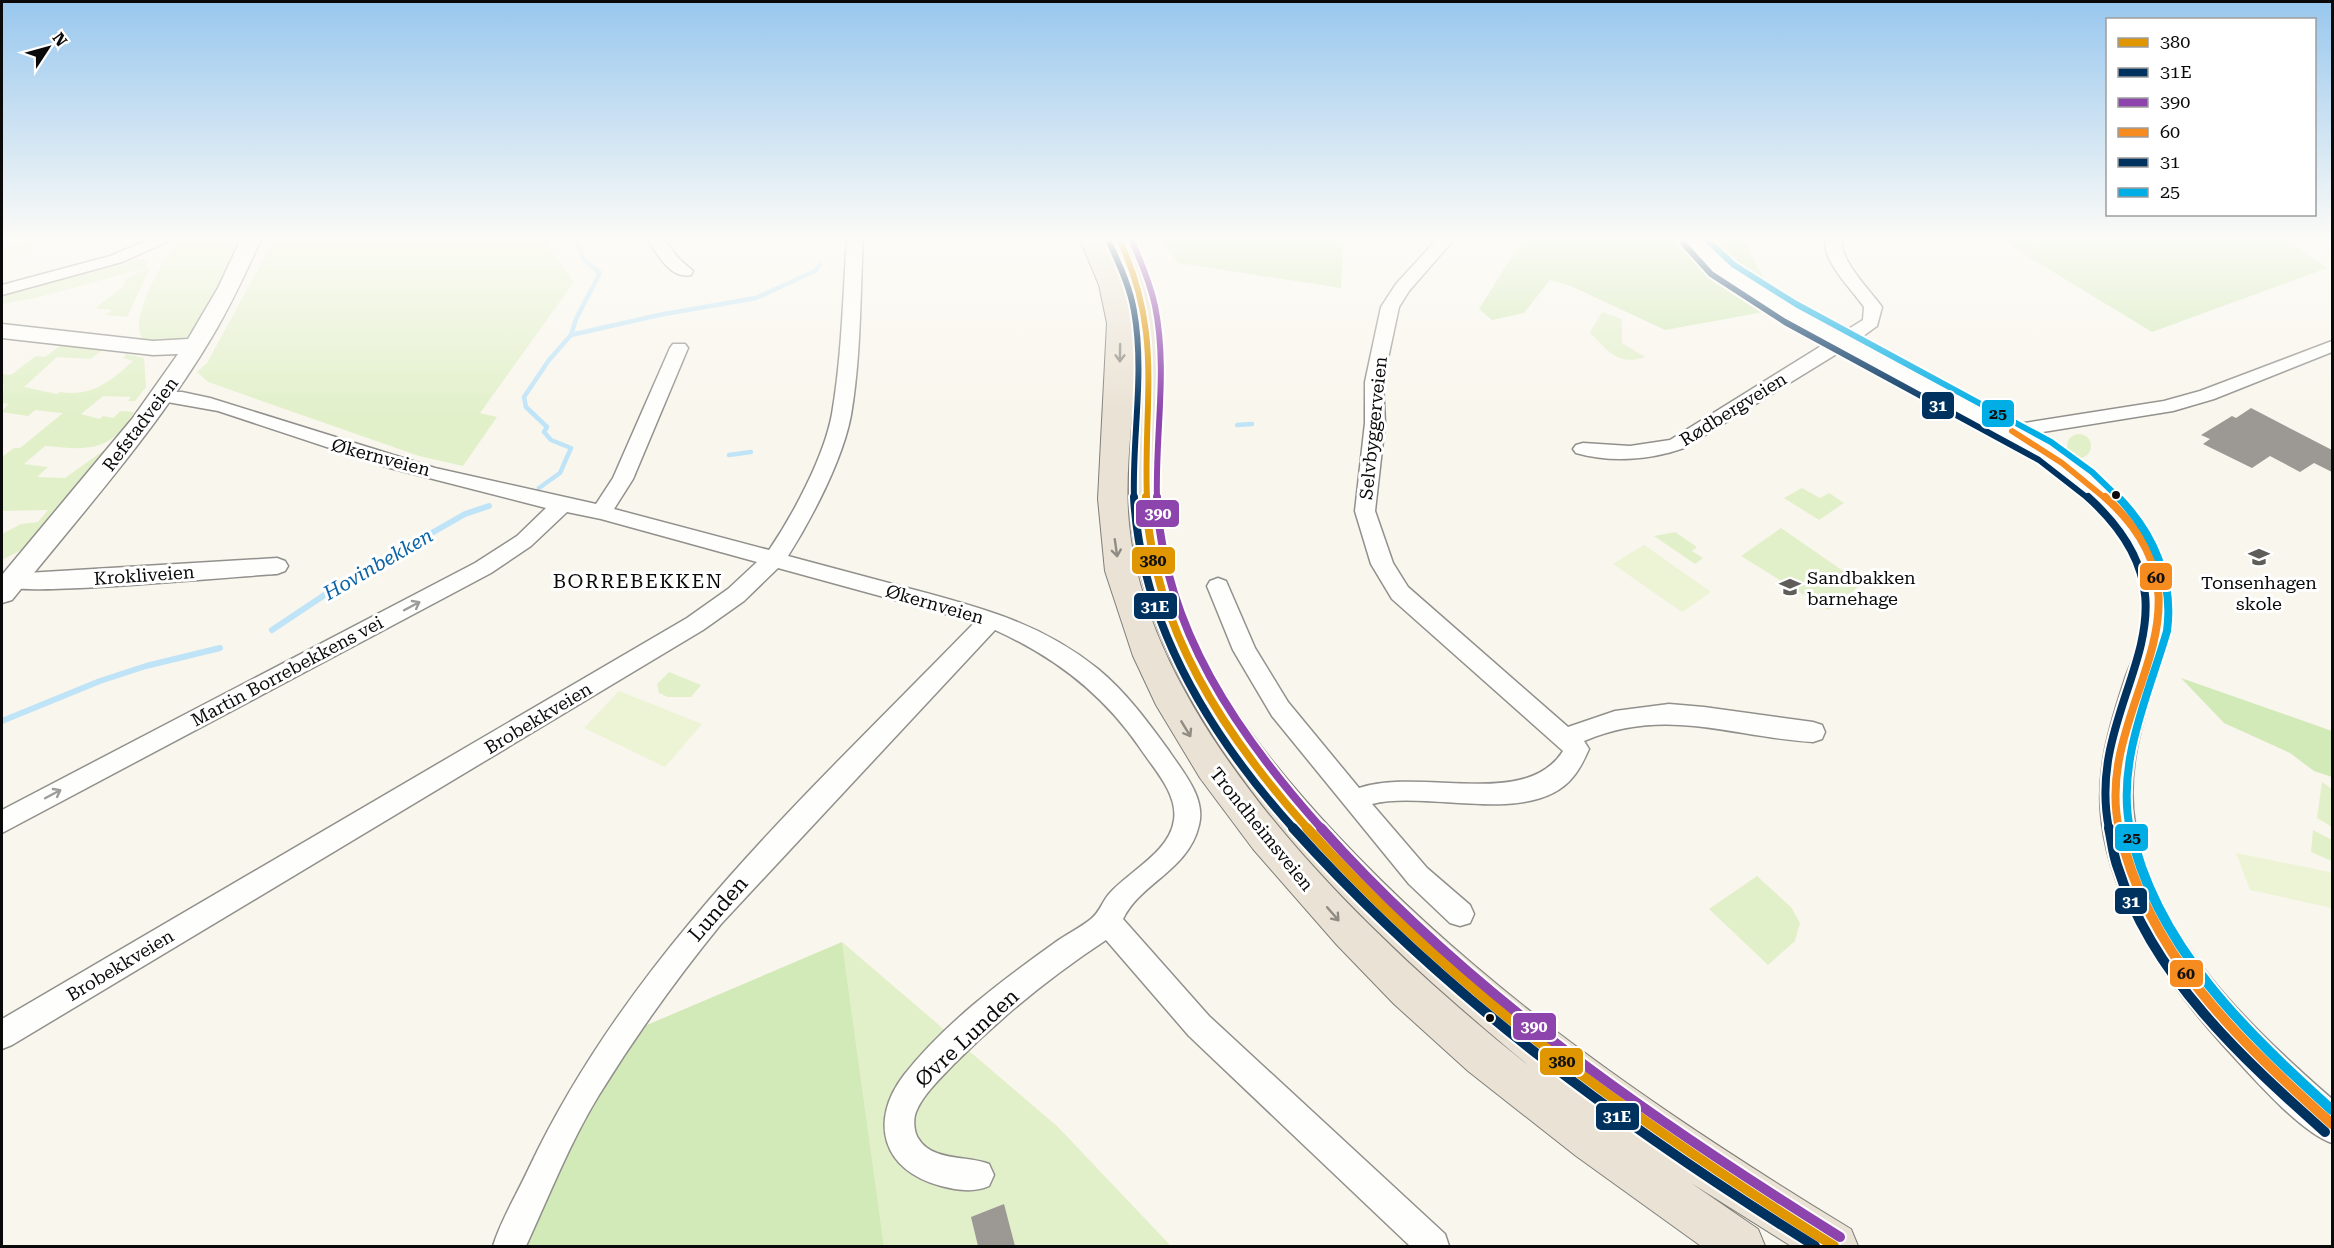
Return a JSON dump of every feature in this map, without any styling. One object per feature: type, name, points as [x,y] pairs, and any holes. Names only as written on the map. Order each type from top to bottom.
[{"type":"highway","name":"Trondheimsveien","points":[[1113,295],[1119,316],[1120,350],[1112,488],[1117,556],[1130,607],[1147,657],[1200,753],[1241,808],[1348,931],[1417,999],[1510,1077],[1629,1168],[1741,1246]]},
{"type":"highway","name":"Trondheimsveien","points":[[1140,295],[1148,352],[1144,491],[1151,558],[1163,599],[1183,649],[1207,697],[1236,742],[1320,844],[1446,972],[1536,1046],[1650,1129],[1834,1246]]},
{"type":"street","name":"Refstadveien","points":[[8,580],[163,396],[223,295]]},
{"type":"street","name":"Brobekkveien","points":[[2,1035],[695,624],[736,594],[775,558],[799,521],[835,437],[841,415],[852,295]]},
{"type":"street","name":"Selvbyggerveien","points":[[1397,295],[1390,307],[1374,382],[1375,423],[1365,512],[1382,564],[1400,593],[1565,738]]},
{"type":"street","points":[[1763,295],[1841,342],[2012,431],[2061,462],[2099,491],[2131,527],[2154,569],[2159,587],[2157,626],[2123,740],[2117,770],[2117,821],[2127,864],[2145,905],[2195,984],[2232,1029],[2332,1124]]},
{"type":"street","name":"Rødbergveien","points":[[1582,449],[1630,453],[1664,449],[1677,444],[1871,322],[1873,307],[1864,295]]},
{"type":"street","points":[[2,330],[153,348],[194,346]]},
{"type":"street","points":[[2012,431],[2166,407],[2207,395],[2332,346]]},
{"type":"street","points":[[601,512],[623,479],[679,348]]},
{"type":"street","name":"Økernveien","points":[[163,396],[194,399],[333,444],[562,505],[601,512],[775,558],[992,619],[1042,642],[1069,658],[1100,682],[1133,718],[1178,783],[1186,802],[1187,816]]},
{"type":"street","name":"Martin Borrebekkens vei","points":[[2,822],[491,564],[524,541],[562,505]]},
{"type":"street","name":"Krokliveien","points":[[8,580],[55,582],[277,566]]},
{"type":"street","points":[[1218,586],[1252,666],[1302,738],[1418,876],[1461,914]]},
{"type":"street","name":"Lunden","points":[[509,1246],[562,1132],[588,1085],[672,963],[760,860],[992,619]]},
{"type":"street","points":[[1355,800],[1379,792],[1404,790],[1527,792],[1549,783],[1572,762],[1577,749],[1565,738],[1599,725],[1635,717],[1668,714],[1702,715],[1813,732]]},
{"type":"street","name":"Øvre Lunden","points":[[978,1175],[936,1169],[912,1155],[904,1147],[899,1125],[904,1102],[928,1072],[996,1009],[1072,946],[1108,922],[1118,903],[1172,850],[1186,827],[1187,816]]},
{"type":"street","points":[[1108,922],[1199,1026],[1433,1246]]},
{"type":"green space","points":[[2,295],[45,295],[39,297],[2,304]]},
{"type":"green space","points":[[112,295],[137,295],[127,317],[106,315],[112,310],[96,308]]},
{"type":"green space","points":[[147,295],[213,295],[188,340],[171,343],[142,340],[139,323]]},
{"type":"green space","points":[[244,295],[564,295],[480,413],[497,417],[463,466],[419,456],[208,382],[197,372],[207,363]]},
{"type":"green space","points":[[1488,295],[1538,295],[1524,313],[1492,320],[1479,309]]},
{"type":"green space","points":[[1591,295],[1744,295],[1769,311],[1665,330]]},
{"type":"green space","points":[[2092,295],[2253,295],[2152,332]]},
{"type":"green space","points":[[1602,312],[1622,319],[1622,343],[1645,357],[1627,360],[1620,358],[1608,351],[1590,333]]},
{"type":"green space","points":[[26,338],[104,349],[90,359],[57,357],[24,387],[57,394],[91,390],[108,381],[133,361],[123,358],[127,354],[144,358],[146,387],[135,401],[128,401],[131,397],[103,396],[81,414],[100,419],[103,416],[113,418],[121,411],[134,412],[116,435],[107,442],[86,448],[45,446],[24,464],[48,467],[37,477],[65,478],[121,438],[29,546],[2,560],[2,534],[21,524],[38,522],[48,510],[2,511],[2,457],[14,448],[20,448],[63,413],[35,410],[28,416],[2,412],[8,404],[2,403],[4,385],[2,374],[11,375],[36,356],[45,357],[60,346],[22,341]]},
{"type":"green space","points":[[2079,434],[2084,435],[2090,441],[2090,451],[2084,457],[2079,458],[2074,457],[2068,451],[2067,446],[2068,441],[2074,435]]},
{"type":"green space","points":[[1802,488],[1820,498],[1829,493],[1844,503],[1819,520],[1784,498]]},
{"type":"green space","points":[[1781,528],[1862,584],[1828,610],[1741,556]]},
{"type":"green space","points":[[1675,532],[1697,547],[1692,551],[1703,558],[1695,564],[1654,536]]},
{"type":"green space","points":[[1644,545],[1711,592],[1682,612],[1613,564]]},
{"type":"green space","points":[[669,672],[701,685],[691,697],[668,697],[659,693],[657,684]]},
{"type":"green space","points":[[2181,678],[2332,731],[2332,777],[2314,771],[2290,753],[2224,723]]},
{"type":"green space","points":[[619,691],[702,724],[665,767],[584,728]]},
{"type":"green space","points":[[2322,782],[2332,789],[2332,827],[2317,818]]},
{"type":"green space","points":[[2313,830],[2332,840],[2332,861],[2311,852]]},
{"type":"green space","points":[[2236,853],[2330,872],[2332,908],[2250,890]]},
{"type":"green space","points":[[1757,876],[1791,907],[1800,923],[1795,941],[1768,965],[1709,909]]},
{"type":"green space","points":[[842,942],[1058,1127],[1171,1246],[884,1246]]},
{"type":"green space","points":[[842,942],[884,1246],[526,1246],[579,1121],[647,1025]]},
{"type":"building","points":[[2251,408],[2332,450],[2332,472],[2314,463],[2300,472],[2270,456],[2252,468],[2203,444],[2210,439],[2201,435],[2232,416],[2236,418]]},
{"type":"building","points":[[1004,1204],[1015,1246],[978,1246],[971,1217]]},
{"type":"waterway","points":[[571,335],[576,319],[588,295]]},
{"type":"waterway","name":"Hovinbekken","points":[[571,335],[762,295]]},
{"type":"waterway","name":"Hovinbekken","points":[[539,488],[560,473],[571,448],[551,440],[544,432],[547,427],[526,407],[524,397],[549,360],[571,335]]},
{"type":"waterway","points":[[1237,425],[1252,424]]},
{"type":"waterway","points":[[729,455],[751,452]]},
{"type":"waterway","name":"Hovinbekken","points":[[272,630],[332,590],[465,514],[489,506]]},
{"type":"waterway","name":"Hovinbekken","points":[[2,721],[100,681],[146,666],[220,648]]},
{"type":"transit line","name":"31E","points":[[1130,295],[1138,343],[1134,483],[1138,537],[1145,572],[1163,627],[1179,663],[1197,698],[1240,763],[1290,825],[1372,912],[1490,1018],[1615,1115],[1747,1204],[1815,1246]]},
{"type":"transit line","name":"380","points":[[1141,295],[1149,353],[1147,519],[1160,588],[1189,660],[1207,694],[1250,759],[1299,819],[1381,907],[1502,1015],[1630,1112],[1765,1203],[1834,1246]]},
{"type":"transit line","name":"390","points":[[1152,295],[1160,352],[1156,484],[1162,551],[1170,585],[1198,655],[1216,688],[1257,751],[1305,810],[1387,897],[1507,1005],[1636,1103],[1771,1194],[1840,1237]]},
{"type":"transit line","name":"31","points":[[1744,295],[1785,322],[2039,460],[2081,491],[2118,528],[2132,549],[2142,572],[2147,597],[2145,631],[2119,712],[2108,767],[2108,823],[2117,868],[2135,911],[2159,953],[2189,994],[2256,1069],[2325,1132]]},
{"type":"transit line","name":"25","points":[[1782,295],[2051,442],[2111,489],[2144,528],[2156,549],[2164,573],[2168,623],[2139,724],[2129,771],[2128,820],[2137,861],[2154,902],[2177,942],[2205,980],[2269,1051],[2332,1110]]},
{"type":"transit line","name":"60","points":[[2012,431],[2062,463],[2110,502],[2129,524],[2145,549],[2156,576],[2160,607],[2157,632],[2126,734],[2119,762],[2116,791],[2117,819],[2127,864],[2145,908],[2168,949],[2229,1026],[2263,1061],[2332,1124]]},
{"type":"place","name":"Tonsenhagen skole","points":[[2259,557]]},
{"type":"place","name":"Sandbakken barnehage","points":[[1790,587]]},
{"type":"district","name":"BORREBEKKEN","points":[[638,581]]}]
